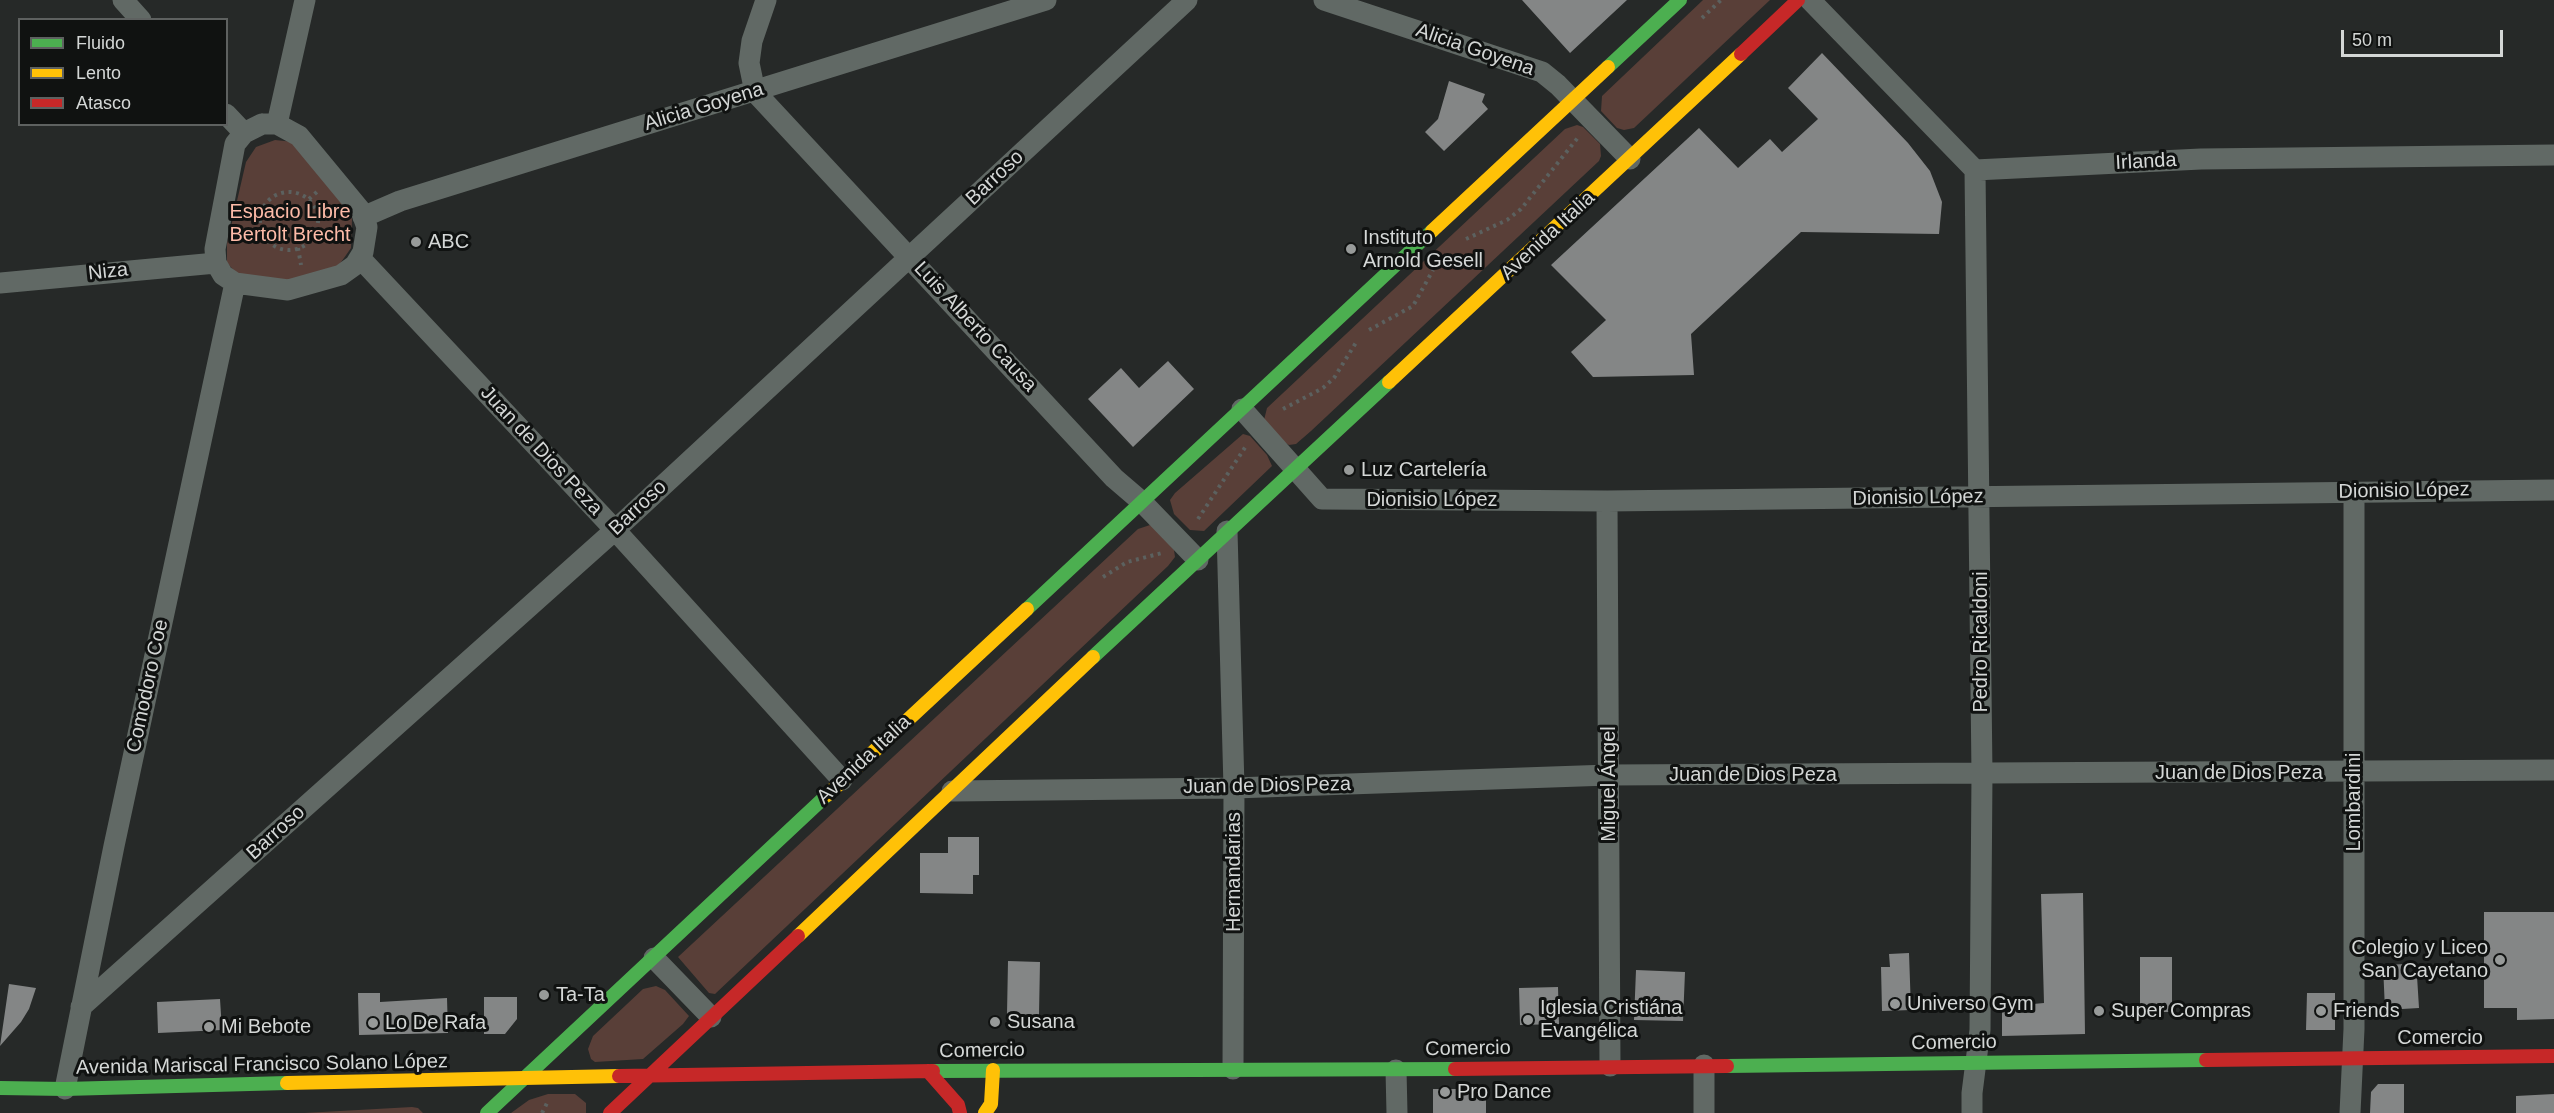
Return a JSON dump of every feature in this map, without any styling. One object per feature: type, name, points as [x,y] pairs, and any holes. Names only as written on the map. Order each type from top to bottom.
[{"type":"main road","name":"Avenida Italia","points":[[487,1113],[1680,0]]},
{"type":"main road","name":"Avenida Italia","points":[[610,1113],[1227,531],[1630,159],[1798,0]]},
{"type":"main road","name":"Comercio","points":[[526,1077],[993,1070],[1396,1070],[2554,1056]]},
{"type":"main road","points":[[985,1113],[991,1104],[993,1070]]},
{"type":"main road","points":[[928,1071],[958,1105],[960,1113]]},
{"type":"main road","name":"Avenida Mariscal Francisco Solano López","points":[[0,1088],[65,1089],[526,1077]]},
{"type":"street","points":[[123,0],[139,18]]},
{"type":"street","points":[[277,124],[305,0]]},
{"type":"street","points":[[755,92],[749,63],[752,41],[766,0]]},
{"type":"street","name":"Alicia Goyena","points":[[363,217],[400,201],[1047,0]]},
{"type":"street","name":"Barroso","points":[[81,1007],[615,530],[1187,0]]},
{"type":"street","name":"Alicia Goyena","points":[[1324,0],[1529,66],[1550,78],[1630,159]]},
{"type":"street","points":[[1810,0],[1975,170]]},
{"type":"street","name":"Luis Alberto Causa","points":[[755,92],[1114,478],[1142,502],[1198,560]]},
{"type":"street","points":[[228,116],[244,133]]},
{"type":"street","points":[[262,124],[277,124],[298,136],[347,192],[368,227],[367,239],[355,265],[341,275],[288,290],[235,284],[223,275],[216,263],[215,249],[235,144],[244,133],[262,124]]},
{"type":"street","name":"Irlanda","points":[[1975,170],[2201,159],[2554,155]]},
{"type":"street","name":"Pedro Ricaldoni","points":[[1972,1113],[1972,1093],[1980,1030],[1982,774],[1975,170]]},
{"type":"street","name":"Juan de Dios Peza","points":[[360,258],[615,530],[842,780]]},
{"type":"street","name":"Niza","points":[[0,283],[216,263]]},
{"type":"street","name":"Comodoro Coe","points":[[65,1089],[114,846],[235,284]]},
{"type":"street","points":[[1242,409],[1295,469]]},
{"type":"street","name":"Dionisio López","points":[[1295,469],[1322,500],[1607,501],[2554,490]]},
{"type":"street","name":"Lombardini","points":[[2350,1113],[2354,772],[2354,492]]},
{"type":"street","name":"Miguel Ángel","points":[[1607,501],[1610,1066]]},
{"type":"street","name":"Hernandarias","points":[[1227,531],[1234,788],[1233,1069]]},
{"type":"street","name":"Juan de Dios Peza","points":[[952,790],[1234,788],[1609,775],[2554,770]]},
{"type":"street","points":[[654,958],[711,1017]]},
{"type":"street","points":[[1704,1065],[1704,1113]]},
{"type":"street","points":[[1396,1070],[1397,1113]]},
{"type":"path","points":[[1697,22],[1721,0]]},
{"type":"path","points":[[1463,241],[1507,220],[1521,209],[1567,149],[1593,121]]},
{"type":"path","points":[[286,192],[298,193],[309,199],[316,210],[318,223],[315,236],[306,245],[298,248],[280,249],[267,241],[261,230],[260,217],[265,205],[274,196],[286,192]]},
{"type":"path","points":[[298,248],[304,274]]},
{"type":"path","points":[[1103,578],[1127,562],[1165,552],[1179,540],[1194,524],[1239,455],[1274,415],[1323,388],[1334,378],[1361,336],[1377,324],[1413,306],[1436,266]]},
{"type":"path","points":[[542,1113],[552,1093],[567,1077]]},
{"type":"green space","points":[[1703,0],[1770,0],[1634,128],[1624,130],[1617,128],[1601,111],[1602,96]]},
{"type":"green space","points":[[1577,125],[1583,127],[1600,144],[1599,161],[1311,431],[1296,444],[1289,445],[1284,442],[1264,420],[1267,408],[1565,129]]},
{"type":"green space","name":"Espacio Libre Bertolt Brecht","points":[[275,140],[294,142],[343,201],[352,219],[351,248],[337,268],[326,276],[259,283],[241,278],[227,263],[227,244],[246,162],[256,147]]},
{"type":"green space","points":[[1243,434],[1250,436],[1267,455],[1272,466],[1204,531],[1190,530],[1174,514],[1170,500],[1175,493]]},
{"type":"green space","points":[[1150,525],[1156,528],[1174,550],[1175,557],[1168,566],[715,994],[709,993],[678,957],[1138,529]]},
{"type":"green space","points":[[656,986],[665,990],[689,1016],[683,1024],[643,1059],[595,1062],[591,1059],[588,1049],[593,1036],[643,989]]},
{"type":"green space","points":[[548,1094],[575,1094],[586,1103],[586,1113],[511,1113],[529,1100]]},
{"type":"green space","points":[[418,1108],[423,1113],[304,1113]]},
{"type":"building","points":[[1522,0],[1627,0],[1570,53]]},
{"type":"building","points":[[1822,53],[1908,143],[1930,171],[1942,202],[1939,234],[1801,232],[1691,334],[1694,375],[1593,377],[1571,352],[1606,320],[1551,265],[1699,128],[1738,168],[1770,139],[1782,152],[1818,119],[1788,88]]},
{"type":"building","points":[[1449,81],[1485,94],[1482,102],[1488,109],[1444,151],[1425,132],[1438,119]]},
{"type":"building","points":[[1168,361],[1194,389],[1133,447],[1088,399],[1121,368],[1139,388]]},
{"type":"building","points":[[948,837],[979,837],[979,875],[973,875],[973,894],[920,893],[920,853],[948,853]]},
{"type":"building","points":[[2083,893],[2085,1034],[2002,1036],[2002,1008],[2033,1007],[2033,1004],[2044,1003],[2041,894]]},
{"type":"building","points":[[2484,912],[2554,912],[2554,1019],[2517,1020],[2517,1008],[2484,1008]]},
{"type":"building","points":[[1909,953],[1911,1010],[1882,1011],[1881,967],[1890,967],[1889,954]]},
{"type":"building","points":[[2140,957],[2172,957],[2172,1012],[2140,1012]]},
{"type":"building","points":[[1008,961],[1040,962],[1039,1015],[1007,1014]]},
{"type":"building","points":[[2407,964],[2408,977],[2417,976],[2419,1008],[2385,1010],[2383,965]]},
{"type":"building","points":[[1636,970],[1685,972],[1683,1021],[1634,1020]]},
{"type":"building","points":[[9,984],[36,988],[29,1009],[21,1022],[0,1046]]},
{"type":"building","points":[[1558,987],[1559,1024],[1520,1025],[1519,988]]},
{"type":"building","points":[[358,993],[380,993],[380,1002],[447,998],[448,1033],[359,1035]]},
{"type":"building","name":"Friends","points":[[2307,993],[2335,993],[2335,1030],[2306,1030]]},
{"type":"building","points":[[484,997],[517,997],[517,1019],[505,1034],[484,1034]]},
{"type":"building","points":[[220,999],[222,1030],[158,1033],[157,1002]]},
{"type":"building","points":[[2378,1084],[2404,1084],[2404,1113],[2370,1113],[2371,1092]]},
{"type":"building","points":[[1433,1089],[1486,1089],[1486,1113],[1433,1113]]},
{"type":"building","points":[[2554,1094],[2554,1113],[2516,1113],[2516,1096]]},
{"type":"traffic: fast","points":[[1608,67],[1680,0]]},
{"type":"traffic: fast","points":[[1027,609],[1432,231]]},
{"type":"traffic: fast","points":[[1093,657],[1389,382]]},
{"type":"traffic: fast","points":[[487,1113],[827,795]]},
{"type":"traffic: fast","points":[[1727,1066],[2206,1060]]},
{"type":"traffic: fast","points":[[933,1071],[1455,1069]]},
{"type":"traffic: fast","points":[[0,1088],[65,1089],[287,1083]]},
{"type":"traffic: slow","points":[[1389,382],[1741,54]]},
{"type":"traffic: slow","points":[[1432,231],[1608,67]]},
{"type":"traffic: slow","points":[[827,795],[1027,609]]},
{"type":"traffic: slow","points":[[798,936],[1093,657]]},
{"type":"traffic: slow","points":[[985,1113],[991,1104],[993,1070]]},
{"type":"traffic: slow","points":[[287,1083],[619,1076]]},
{"type":"traffic: jam","points":[[1741,54],[1798,0]]},
{"type":"traffic: jam","points":[[610,1113],[798,936]]},
{"type":"traffic: jam","points":[[2206,1060],[2554,1056]]},
{"type":"traffic: jam","points":[[1455,1069],[1727,1066]]},
{"type":"traffic: jam","points":[[928,1071],[958,1105],[960,1113]]},
{"type":"traffic: jam","points":[[619,1076],[933,1071]]},
{"type":"place","name":"ABC","points":[[416,242]]},
{"type":"place","name":"Instituto Arnold Gesell","points":[[1351,249]]},
{"type":"place","name":"Luz Cartelería","points":[[1349,470]]},
{"type":"place","name":"Colegio y Liceo San Cayetano","points":[[2500,960]]},
{"type":"place","name":"Ta-Ta","points":[[544,995]]},
{"type":"place","name":"Universo Gym","points":[[1895,1004]]},
{"type":"place","name":"Super Compras","points":[[2099,1011]]},
{"type":"place","name":"Friends","points":[[2321,1011]]},
{"type":"place","name":"Iglesia Cristiána Evangélica","points":[[1528,1020]]},
{"type":"place","name":"Susana","points":[[995,1022]]},
{"type":"place","name":"Lo De Rafa","points":[[373,1023]]},
{"type":"place","name":"Mi Bebote","points":[[209,1027]]},
{"type":"place","name":"Pro Dance","points":[[1445,1092]]}]
